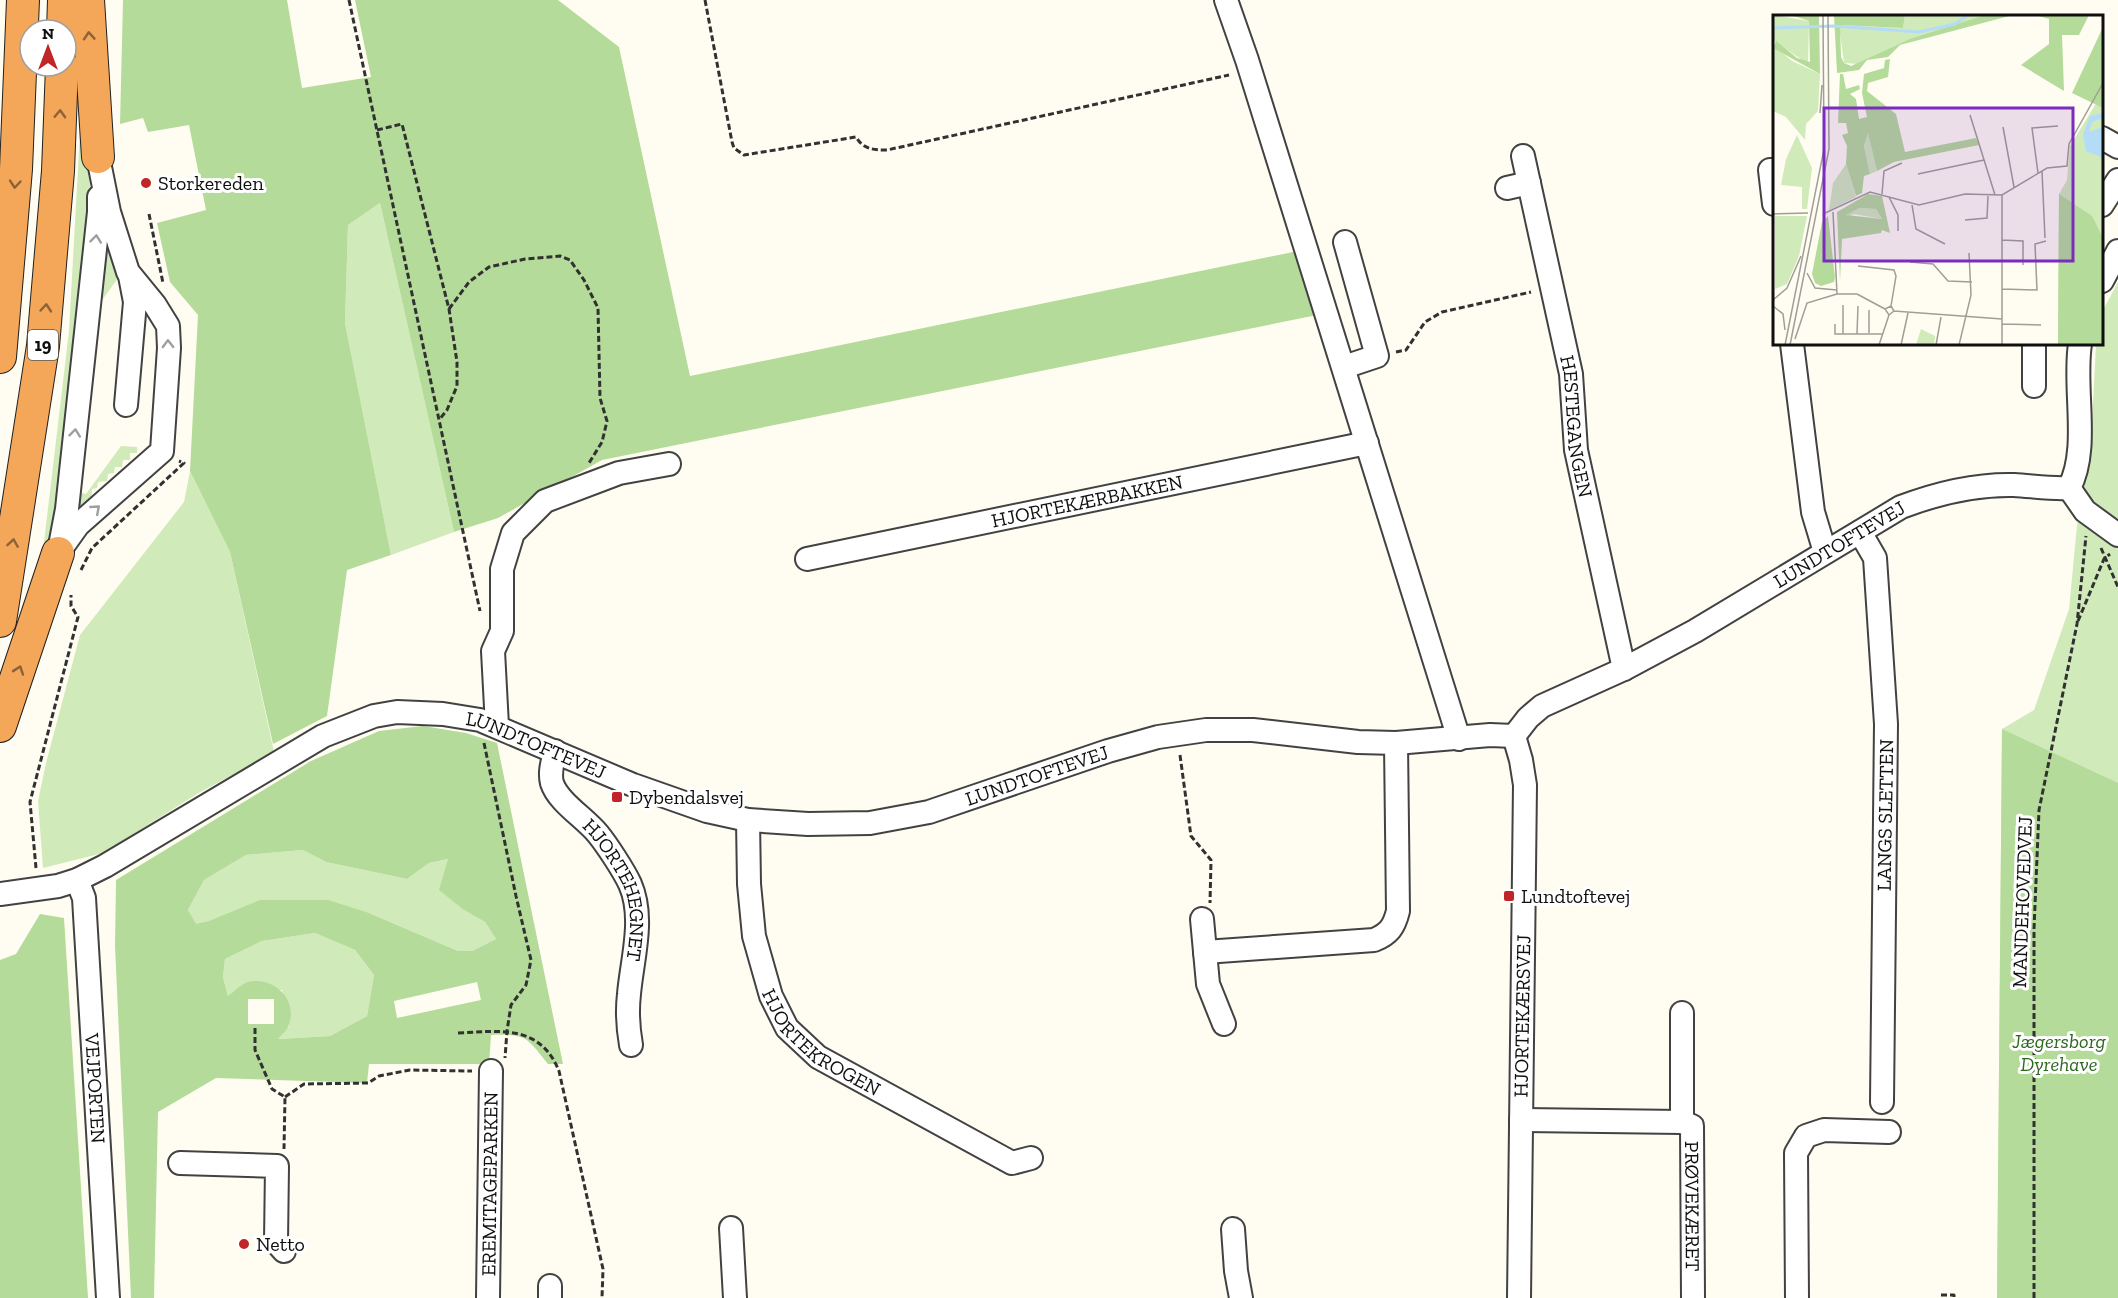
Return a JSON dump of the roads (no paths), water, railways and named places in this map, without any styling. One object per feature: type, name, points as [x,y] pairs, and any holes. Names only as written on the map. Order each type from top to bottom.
[{"type":"highway","name":"19","points":[[0,357],[16,169],[23,0]]},
{"type":"highway","points":[[63,18],[64,0]]},
{"type":"highway","points":[[88,0],[98,157]]},
{"type":"highway","name":"19","points":[[0,621],[43,346],[58,171],[62,78]]},
{"type":"highway","points":[[0,726],[68,565]]},
{"type":"street","points":[[1226,0],[1249,65],[1459,739]]},
{"type":"street","points":[[2103,139],[2118,147]]},
{"type":"street","name":"HESTEGANGEN","points":[[1523,156],[1571,374],[1575,450],[1624,669]]},
{"type":"street","points":[[98,157],[109,212],[133,287],[135,303],[126,405]]},
{"type":"street","points":[[68,565],[67,509],[99,212],[98,157]]},
{"type":"street","points":[[1773,170],[1770,170],[1773,196]]},
{"type":"street","points":[[2103,203],[2118,180]]},
{"type":"street","points":[[1507,188],[1529,183]]},
{"type":"street","points":[[1344,367],[1377,356],[1345,242]]},
{"type":"street","points":[[2103,279],[2118,251]]},
{"type":"street","points":[[68,565],[78,525],[162,451],[168,326],[155,305],[128,272]]},
{"type":"street","points":[[1792,345],[1813,512],[1825,552]]},
{"type":"street","points":[[2034,345],[2034,386]]},
{"type":"street","points":[[2080,345],[2079,448],[2076,475],[2069,488],[2085,511],[2115,544]]},
{"type":"street","name":"HJORTEKÆRBAKKEN","points":[[807,559],[1367,443]]},
{"type":"street","points":[[489,723],[493,651],[502,631],[502,569],[513,533],[545,501],[619,473],[669,464]]},
{"type":"street","name":"LUNDTOFTEVEJ","points":[[0,894],[39,890],[77,880],[105,866],[323,736],[374,716],[409,712],[443,714],[489,723],[673,800],[707,811],[748,820],[818,824],[870,823],[929,812],[1108,751],[1158,737],[1206,730],[1253,730],[1358,742],[1396,743],[1490,735],[1514,736],[1528,718],[1542,706],[1624,669],[1695,631],[1901,507],[1935,494],[1969,488],[2013,485],[2051,489],[2069,488]]},
{"type":"street","name":"LANGS SLETTEN","points":[[1860,532],[1875,558],[1886,724],[1882,1102]]},
{"type":"street","name":"HJORTEKÆRSVEJ","points":[[1514,736],[1525,785],[1520,1298]]},
{"type":"street","points":[[1204,952],[1374,940],[1386,935],[1395,925],[1398,911],[1396,743]]},
{"type":"street","name":"HJORTEHEGNET","points":[[555,751],[550,772],[557,793],[598,834],[630,885],[635,903],[635,950],[627,1026],[630,1045]]},
{"type":"street","name":"HJORTEKROGEN","points":[[748,820],[749,884],[754,936],[771,996],[787,1028],[818,1057],[1012,1163],[1031,1158]]},
{"type":"street","name":"VEJPORTEN","points":[[77,880],[84,898],[108,1298]]},
{"type":"street","points":[[1202,919],[1208,984],[1224,1024]]},
{"type":"street","name":"PRØVEKÆRET","points":[[1682,1013],[1682,1122]]},
{"type":"street","name":"EREMITAGEPARKEN","points":[[488,1298],[491,1071]]},
{"type":"street","name":"PRØVEKÆRET","points":[[1521,1120],[1682,1122],[1692,1126],[1693,1298]]},
{"type":"street","points":[[1797,1298],[1796,1153],[1806,1136],[1824,1130],[1889,1132]]},
{"type":"street","points":[[180,1163],[277,1166],[276,1242],[284,1251]]},
{"type":"street","points":[[731,1228],[735,1298]]},
{"type":"street","points":[[1233,1229],[1236,1271],[1241,1298]]},
{"type":"place","name":"Storkereden","points":[[146,183]]},
{"type":"place","name":"Dybendalsvej","points":[[617,797]]},
{"type":"place","name":"Lundtoftevej","points":[[1509,896]]},
{"type":"place","name":"Netto","points":[[244,1244]]},
{"type":"park label","name":"Jægersborg Dyrehave","points":[[2059,1052]]}]
